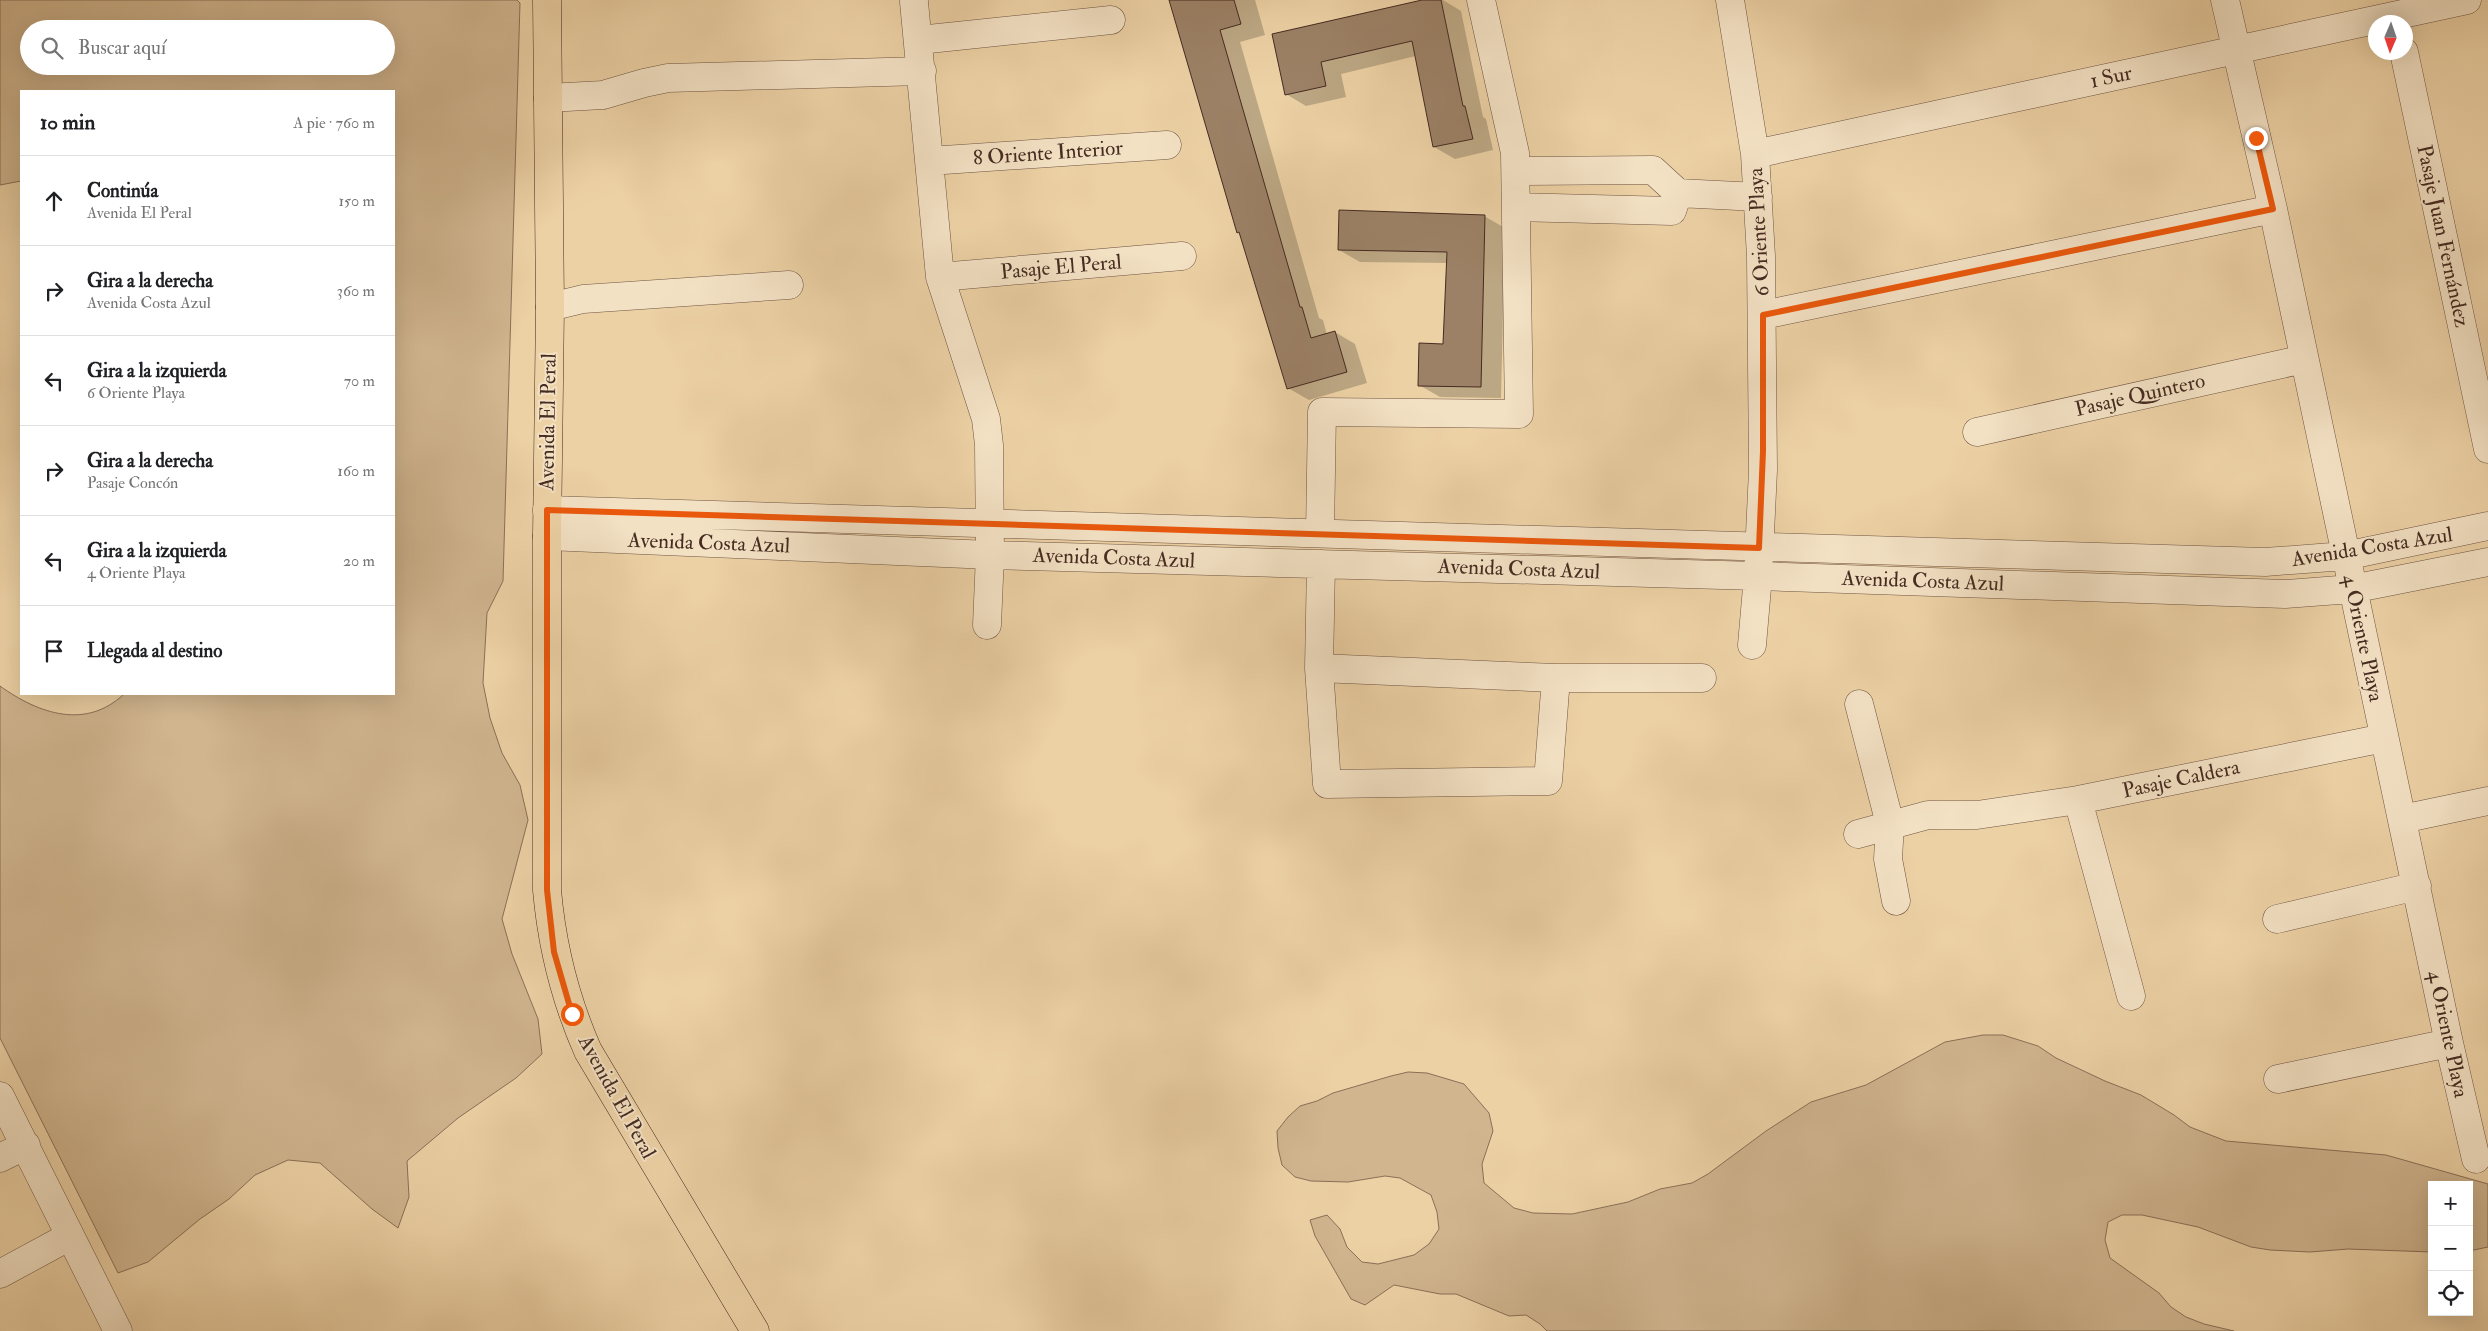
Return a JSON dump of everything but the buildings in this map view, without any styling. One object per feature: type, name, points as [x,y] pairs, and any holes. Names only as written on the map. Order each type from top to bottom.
[{"type":"main road","name":"Avenida El Peral","points":[[547,0],[550,307],[546,536],[547,890],[550,926],[560,977],[577,1027],[601,1075],[755,1331]]},
{"type":"street","points":[[1320,533],[1322,412],[1520,414],[1515,153],[1481,0]]},
{"type":"street","name":"6 Oriente Playa","points":[[1730,0],[1755,154],[1763,315],[1763,460],[1758,576],[1752,645]]},
{"type":"street","name":"4 Oriente Playa","points":[[2225,0],[2273,209],[2449,1043],[2476,1159]]},
{"type":"street","name":"1 Sur","points":[[1755,154],[2236,50],[2396,13],[2467,0]]},
{"type":"street","points":[[914,2],[920,40],[928,161],[940,277],[986,419],[989,445],[990,522],[986,624]]},
{"type":"street","points":[[920,40],[1111,20]]},
{"type":"street","name":"Pasaje Juan Fernández","points":[[2406,60],[2488,449]]},
{"type":"street","points":[[548,98],[602,96],[668,78],[922,71]]},
{"type":"street","name":"8 Oriente Interior","points":[[928,161],[1167,145]]},
{"type":"street","points":[[1516,171],[1653,170],[1678,193],[1758,197]]},
{"type":"street","points":[[1516,207],[1672,211],[1678,193]]},
{"type":"street","points":[[1763,315],[2273,209]]},
{"type":"street","name":"Pasaje El Peral","points":[[940,277],[1182,256]]},
{"type":"street","points":[[550,307],[583,299],[789,285]]},
{"type":"street","name":"Pasaje Quintero","points":[[1977,432],[2304,359]]},
{"type":"street","name":"Avenida Costa Azul","points":[[547,510],[2265,562],[2345,556],[2488,526]]},
{"type":"street","name":"Avenida Costa Azul","points":[[546,536],[990,555],[1758,576],[2285,594],[2352,589],[2488,562]]},
{"type":"street","points":[[1321,564],[1319,668],[1327,784],[1548,781],[1556,678]]},
{"type":"street","points":[[1319,668],[1556,678],[1702,678]]},
{"type":"street","points":[[1859,704],[1890,824],[1888,859],[1896,901]]},
{"type":"street","name":"Pasaje Caldera","points":[[1858,834],[1928,815],[1976,815],[2078,800],[2384,738]]},
{"type":"street","points":[[2078,800],[2131,996]]},
{"type":"street","points":[[2402,819],[2488,801]]},
{"type":"street","points":[[2277,919],[2417,886]]},
{"type":"street","points":[[2278,1079],[2449,1043]]},
{"type":"street","points":[[0,1096],[26,1145],[116,1330]]},
{"type":"street","points":[[0,1158],[26,1145]]},
{"type":"street","points":[[0,1274],[70,1236]]},
{"type":"shaded area","points":[[0,0],[517,0],[520,3],[503,581],[487,613],[483,683],[490,718],[502,753],[520,785],[528,820],[502,919],[512,954],[538,1019],[542,1054],[516,1078],[458,1118],[407,1161],[409,1197],[398,1228],[372,1209],[320,1163],[288,1160],[255,1175],[229,1199],[200,1219],[148,1262],[118,1273],[0,1038],[0,686],[30,704],[46,710],[78,715],[94,712],[109,705],[123,695],[395,695],[395,90],[20,90],[20,181],[0,185]]},
{"type":"shaded area","points":[[1983,1035],[2003,1035],[2038,1046],[2056,1058],[2105,1081],[2141,1095],[2190,1127],[2226,1141],[2386,1155],[2488,1184],[2488,1247],[2473,1250],[2473,1181],[2428,1181],[2428,1252],[2348,1249],[2310,1252],[2270,1250],[2251,1247],[2198,1227],[2142,1215],[2122,1215],[2108,1222],[2105,1240],[2110,1258],[2159,1293],[2171,1307],[2186,1317],[2204,1324],[2234,1331],[1547,1331],[1526,1315],[1509,1316],[1456,1294],[1440,1294],[1394,1285],[1365,1305],[1351,1299],[1315,1236],[1310,1220],[1327,1215],[1340,1229],[1347,1247],[1362,1262],[1378,1264],[1414,1255],[1429,1244],[1439,1229],[1437,1212],[1431,1195],[1400,1178],[1385,1176],[1348,1182],[1311,1181],[1295,1177],[1282,1165],[1278,1148],[1277,1131],[1300,1106],[1317,1101],[1333,1093],[1391,1076],[1408,1072],[1427,1073],[1464,1084],[1489,1113],[1493,1131],[1482,1164],[1484,1183],[1514,1208],[1533,1213],[1572,1214],[1628,1202],[1660,1189],[1692,1183],[1708,1174],[1766,1131],[1811,1102],[1866,1085],[1945,1042]]},
{"type":"route","points":[[572,1014],[554,952],[547,890],[547,510],[990,522],[1759,548],[1763,451],[1763,315],[2273,209],[2256,138]]}]
